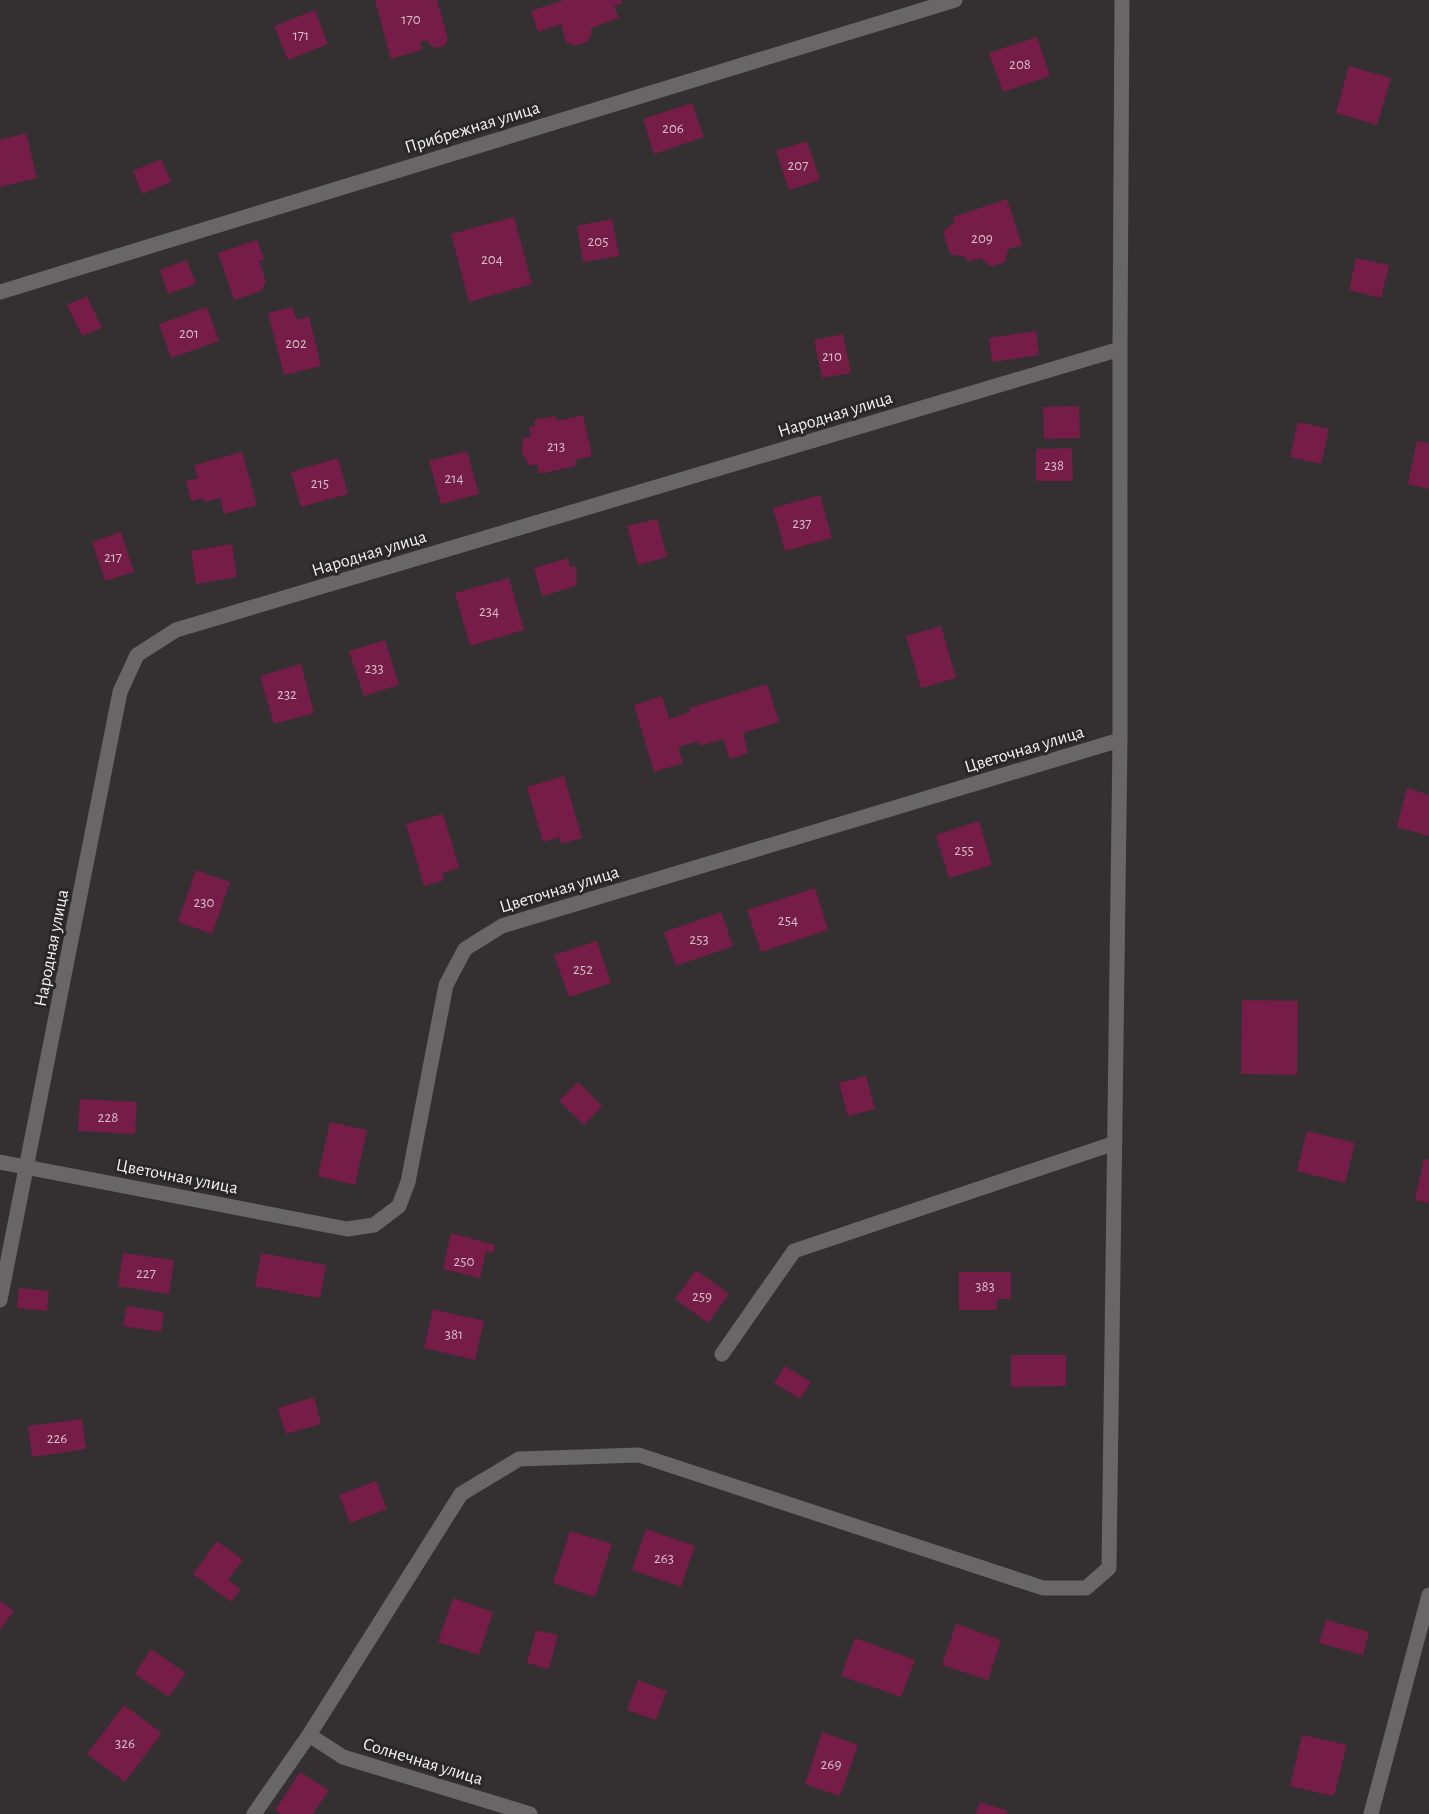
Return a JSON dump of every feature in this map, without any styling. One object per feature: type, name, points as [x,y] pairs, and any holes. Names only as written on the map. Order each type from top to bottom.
[{"type":"street","name":"Прибрежная улица","points":[[0,292],[955,0]]},
{"type":"street","points":[[254,1814],[309,1735],[461,1494],[519,1459],[639,1455],[1043,1588],[1086,1587],[1109,1568],[1120,740],[1122,0]]},
{"type":"street","name":"Народная улица","points":[[0,1300],[120,692],[137,655],[176,630],[1120,349]]},
{"type":"street","name":"Цветочная улица","points":[[0,1162],[347,1229],[374,1225],[399,1206],[408,1182],[446,985],[465,949],[502,926],[1120,740]]},
{"type":"street","points":[[722,1354],[794,1251],[1115,1143]]},
{"type":"street","points":[[1371,1814],[1429,1595]]},
{"type":"street","name":"Солнечная улица","points":[[309,1735],[343,1757],[530,1814]]},
{"type":"building","points":[[375,0],[437,0],[448,39],[444,46],[436,48],[429,44],[428,40],[420,42],[422,50],[391,59]]},
{"type":"building","points":[[564,0],[621,0],[622,3],[614,6],[619,18],[591,28],[592,33],[587,42],[575,46],[566,42],[561,24],[538,32],[531,11]]},
{"type":"building","points":[[315,10],[328,44],[288,60],[274,26]]},
{"type":"building","points":[[1037,37],[1050,76],[1003,92],[989,53]]},
{"type":"building","points":[[1349,66],[1391,78],[1377,125],[1336,113]]},
{"type":"building","points":[[692,103],[704,137],[654,154],[643,119]]},
{"type":"building","points":[[26,133],[37,178],[0,187],[0,140]]},
{"type":"building","points":[[807,141],[820,180],[789,190],[776,151]]},
{"type":"building","points":[[161,159],[171,182],[142,194],[133,171]]},
{"type":"building","points":[[1007,199],[1022,245],[1008,249],[1005,262],[991,267],[981,258],[967,262],[966,257],[950,254],[943,232],[955,221],[953,217]]},
{"type":"building","points":[[514,217],[532,284],[469,302],[451,234]]},
{"type":"building","points":[[612,219],[619,256],[583,262],[577,226]]},
{"type":"building","points":[[257,240],[264,260],[259,261],[266,282],[261,291],[234,300],[218,253]]},
{"type":"building","points":[[1356,258],[1389,265],[1381,298],[1349,290]]},
{"type":"building","points":[[187,260],[196,284],[168,294],[160,270]]},
{"type":"building","points":[[87,296],[102,328],[82,336],[67,305]]},
{"type":"building","points":[[207,307],[219,341],[171,358],[159,324]]},
{"type":"building","points":[[292,307],[297,320],[309,316],[321,366],[284,375],[268,313]]},
{"type":"building","points":[[1036,331],[1039,355],[992,362],[989,338]]},
{"type":"building","points":[[843,334],[851,373],[822,378],[814,340]]},
{"type":"building","points":[[1079,406],[1080,438],[1044,439],[1043,407]]},
{"type":"building","points":[[583,415],[592,456],[575,460],[576,466],[539,474],[537,464],[530,466],[522,453],[523,438],[531,437],[529,427],[535,426],[534,420],[556,416],[557,421]]},
{"type":"building","points":[[1298,422],[1329,429],[1321,464],[1290,457]]},
{"type":"building","points":[[1417,441],[1429,443],[1429,489],[1408,484]]},
{"type":"building","points":[[1072,448],[1073,481],[1036,481],[1036,449]]},
{"type":"building","points":[[467,451],[479,494],[441,504],[429,461]]},
{"type":"building","points":[[242,452],[257,505],[224,514],[220,498],[204,502],[203,498],[191,501],[186,481],[198,478],[194,465]]},
{"type":"building","points":[[338,458],[348,494],[301,507],[291,472]]},
{"type":"building","points":[[820,495],[832,538],[785,551],[773,508]]},
{"type":"building","points":[[657,519],[667,557],[638,565],[627,526]]},
{"type":"building","points":[[121,532],[134,572],[105,581],[92,542]]},
{"type":"building","points":[[232,544],[237,577],[196,584],[191,551]]},
{"type":"building","points":[[568,558],[570,567],[575,566],[576,586],[542,596],[534,568]]},
{"type":"building","points":[[509,578],[524,630],[470,646],[455,593]]},
{"type":"building","points":[[941,626],[956,678],[921,688],[906,636]]},
{"type":"building","points":[[385,640],[399,685],[364,696],[349,651]]},
{"type":"building","points":[[301,664],[314,713],[274,724],[260,676]]},
{"type":"building","points":[[767,684],[779,722],[743,733],[748,753],[730,759],[723,739],[700,746],[699,741],[678,747],[683,763],[654,772],[634,705],[662,696],[669,719],[690,712],[689,708]]},
{"type":"building","points":[[564,776],[582,838],[561,844],[560,837],[543,842],[527,787]]},
{"type":"building","points":[[1407,788],[1429,795],[1429,836],[1397,827]]},
{"type":"building","points":[[443,814],[459,868],[442,873],[444,880],[424,886],[406,824]]},
{"type":"building","points":[[979,821],[992,865],[949,878],[936,835]]},
{"type":"building","points":[[196,870],[230,882],[212,934],[178,922]]},
{"type":"building","points":[[815,888],[828,930],[761,952],[747,910]]},
{"type":"building","points":[[721,912],[733,946],[676,966],[664,932]]},
{"type":"building","points":[[597,941],[611,983],[569,997],[554,955]]},
{"type":"building","points":[[1242,1000],[1298,1001],[1297,1075],[1241,1074]]},
{"type":"building","points":[[866,1076],[875,1109],[848,1116],[839,1083]]},
{"type":"building","points":[[578,1082],[602,1106],[584,1125],[559,1101]]},
{"type":"building","points":[[80,1099],[137,1102],[135,1134],[78,1131]]},
{"type":"building","points":[[330,1122],[367,1130],[355,1185],[318,1176]]},
{"type":"building","points":[[1307,1131],[1355,1143],[1345,1183],[1297,1171]]},
{"type":"building","points":[[1424,1159],[1429,1160],[1429,1203],[1415,1200]]},
{"type":"building","points":[[451,1233],[495,1245],[493,1253],[486,1251],[480,1278],[443,1269]]},
{"type":"building","points":[[123,1253],[174,1260],[169,1294],[118,1286]]},
{"type":"building","points":[[261,1253],[326,1265],[320,1298],[255,1286]]},
{"type":"building","points":[[696,1270],[729,1294],[708,1323],[675,1299]]},
{"type":"building","points":[[959,1272],[1011,1272],[1011,1299],[997,1299],[997,1310],[959,1310]]},
{"type":"building","points":[[19,1288],[49,1291],[47,1311],[17,1308]]},
{"type":"building","points":[[127,1306],[164,1312],[161,1332],[123,1326]]},
{"type":"building","points":[[433,1309],[484,1321],[475,1360],[424,1348]]},
{"type":"building","points":[[1011,1355],[1066,1355],[1066,1386],[1011,1387]]},
{"type":"building","points":[[785,1366],[811,1382],[800,1399],[774,1383]]},
{"type":"building","points":[[314,1397],[321,1424],[286,1434],[278,1408]]},
{"type":"building","points":[[82,1419],[86,1449],[32,1457],[28,1426]]},
{"type":"building","points":[[376,1481],[387,1509],[350,1523],[339,1495]]},
{"type":"building","points":[[646,1529],[695,1546],[681,1587],[632,1570]]},
{"type":"building","points":[[570,1531],[612,1544],[595,1597],[553,1583]]},
{"type":"building","points":[[217,1541],[243,1560],[228,1580],[241,1589],[231,1602],[193,1574]]},
{"type":"building","points":[[453,1598],[493,1612],[479,1655],[438,1642]]},
{"type":"building","points":[[0,1601],[14,1611],[0,1630]]},
{"type":"building","points":[[1326,1620],[1369,1632],[1363,1655],[1319,1643]]},
{"type":"building","points":[[956,1624],[1001,1640],[988,1680],[942,1665]]},
{"type":"building","points":[[536,1630],[558,1635],[549,1669],[527,1663]]},
{"type":"building","points":[[855,1638],[915,1660],[901,1697],[841,1676]]},
{"type":"building","points":[[151,1649],[186,1673],[169,1697],[135,1674]]},
{"type":"building","points":[[638,1680],[667,1691],[656,1720],[627,1710]]},
{"type":"building","points":[[124,1705],[162,1733],[125,1782],[87,1754]]},
{"type":"building","points":[[822,1732],[858,1745],[840,1796],[805,1784]]},
{"type":"building","points":[[1302,1735],[1347,1745],[1334,1796],[1290,1786]]},
{"type":"building","points":[[300,1772],[329,1790],[313,1814],[281,1814],[275,1810]]},
{"type":"building","points":[[980,1802],[1008,1811],[1007,1814],[976,1814]]}]
